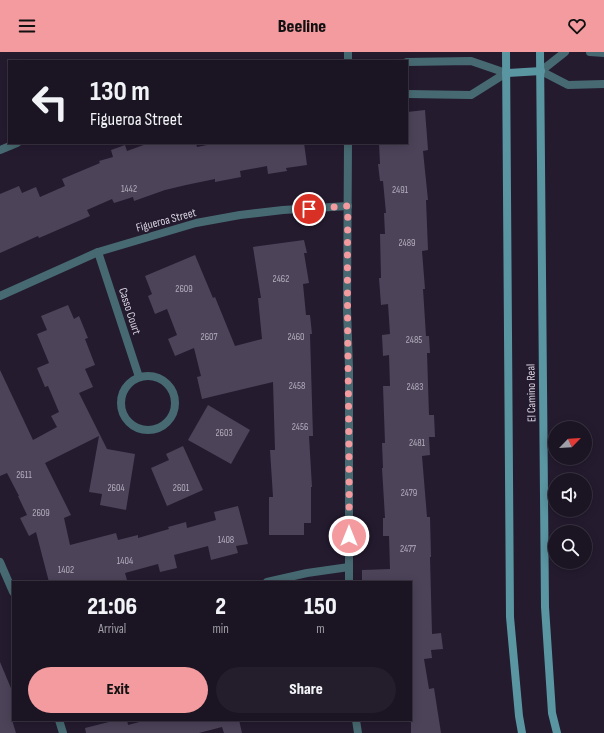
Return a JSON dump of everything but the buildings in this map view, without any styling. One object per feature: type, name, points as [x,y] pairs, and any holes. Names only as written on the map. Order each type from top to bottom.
[{"type":"main road","name":"El Camino Real","points":[[506,52],[510,617],[519,716],[522,733]]},
{"type":"main road","name":"El Camino Real","points":[[540,52],[544,607],[552,713],[557,733]]},
{"type":"main road","points":[[506,73],[541,71]]},
{"type":"street","points":[[565,52],[541,71],[568,85],[604,84]]},
{"type":"street","points":[[590,52],[604,53]]},
{"type":"street","points":[[408,62],[471,61],[506,73]]},
{"type":"street","points":[[408,94],[471,95],[506,73]]},
{"type":"street","points":[[0,150],[15,144]]},
{"type":"street","points":[[348,144],[347,309],[349,368],[349,581]]},
{"type":"street","name":"Figueroa Street","points":[[0,296],[98,252],[196,223],[240,215],[283,210],[348,206]]},
{"type":"street","name":"Casso Court","points":[[98,252],[139,377]]},
{"type":"street","points":[[148,376],[156,378],[167,384],[174,395],[175,404],[169,420],[163,426],[156,429],[146,430],[137,428],[129,423],[123,416],[121,397],[125,388],[139,377],[148,376]]},
{"type":"street","points":[[0,562],[12,590]]},
{"type":"street","points":[[271,581],[307,573],[349,567]]},
{"type":"street","points":[[59,721],[63,733]]},
{"type":"street","points":[[356,721],[358,733]]},
{"type":"route","points":[[309,209],[348,206],[347,309],[349,368],[349,536]]}]
